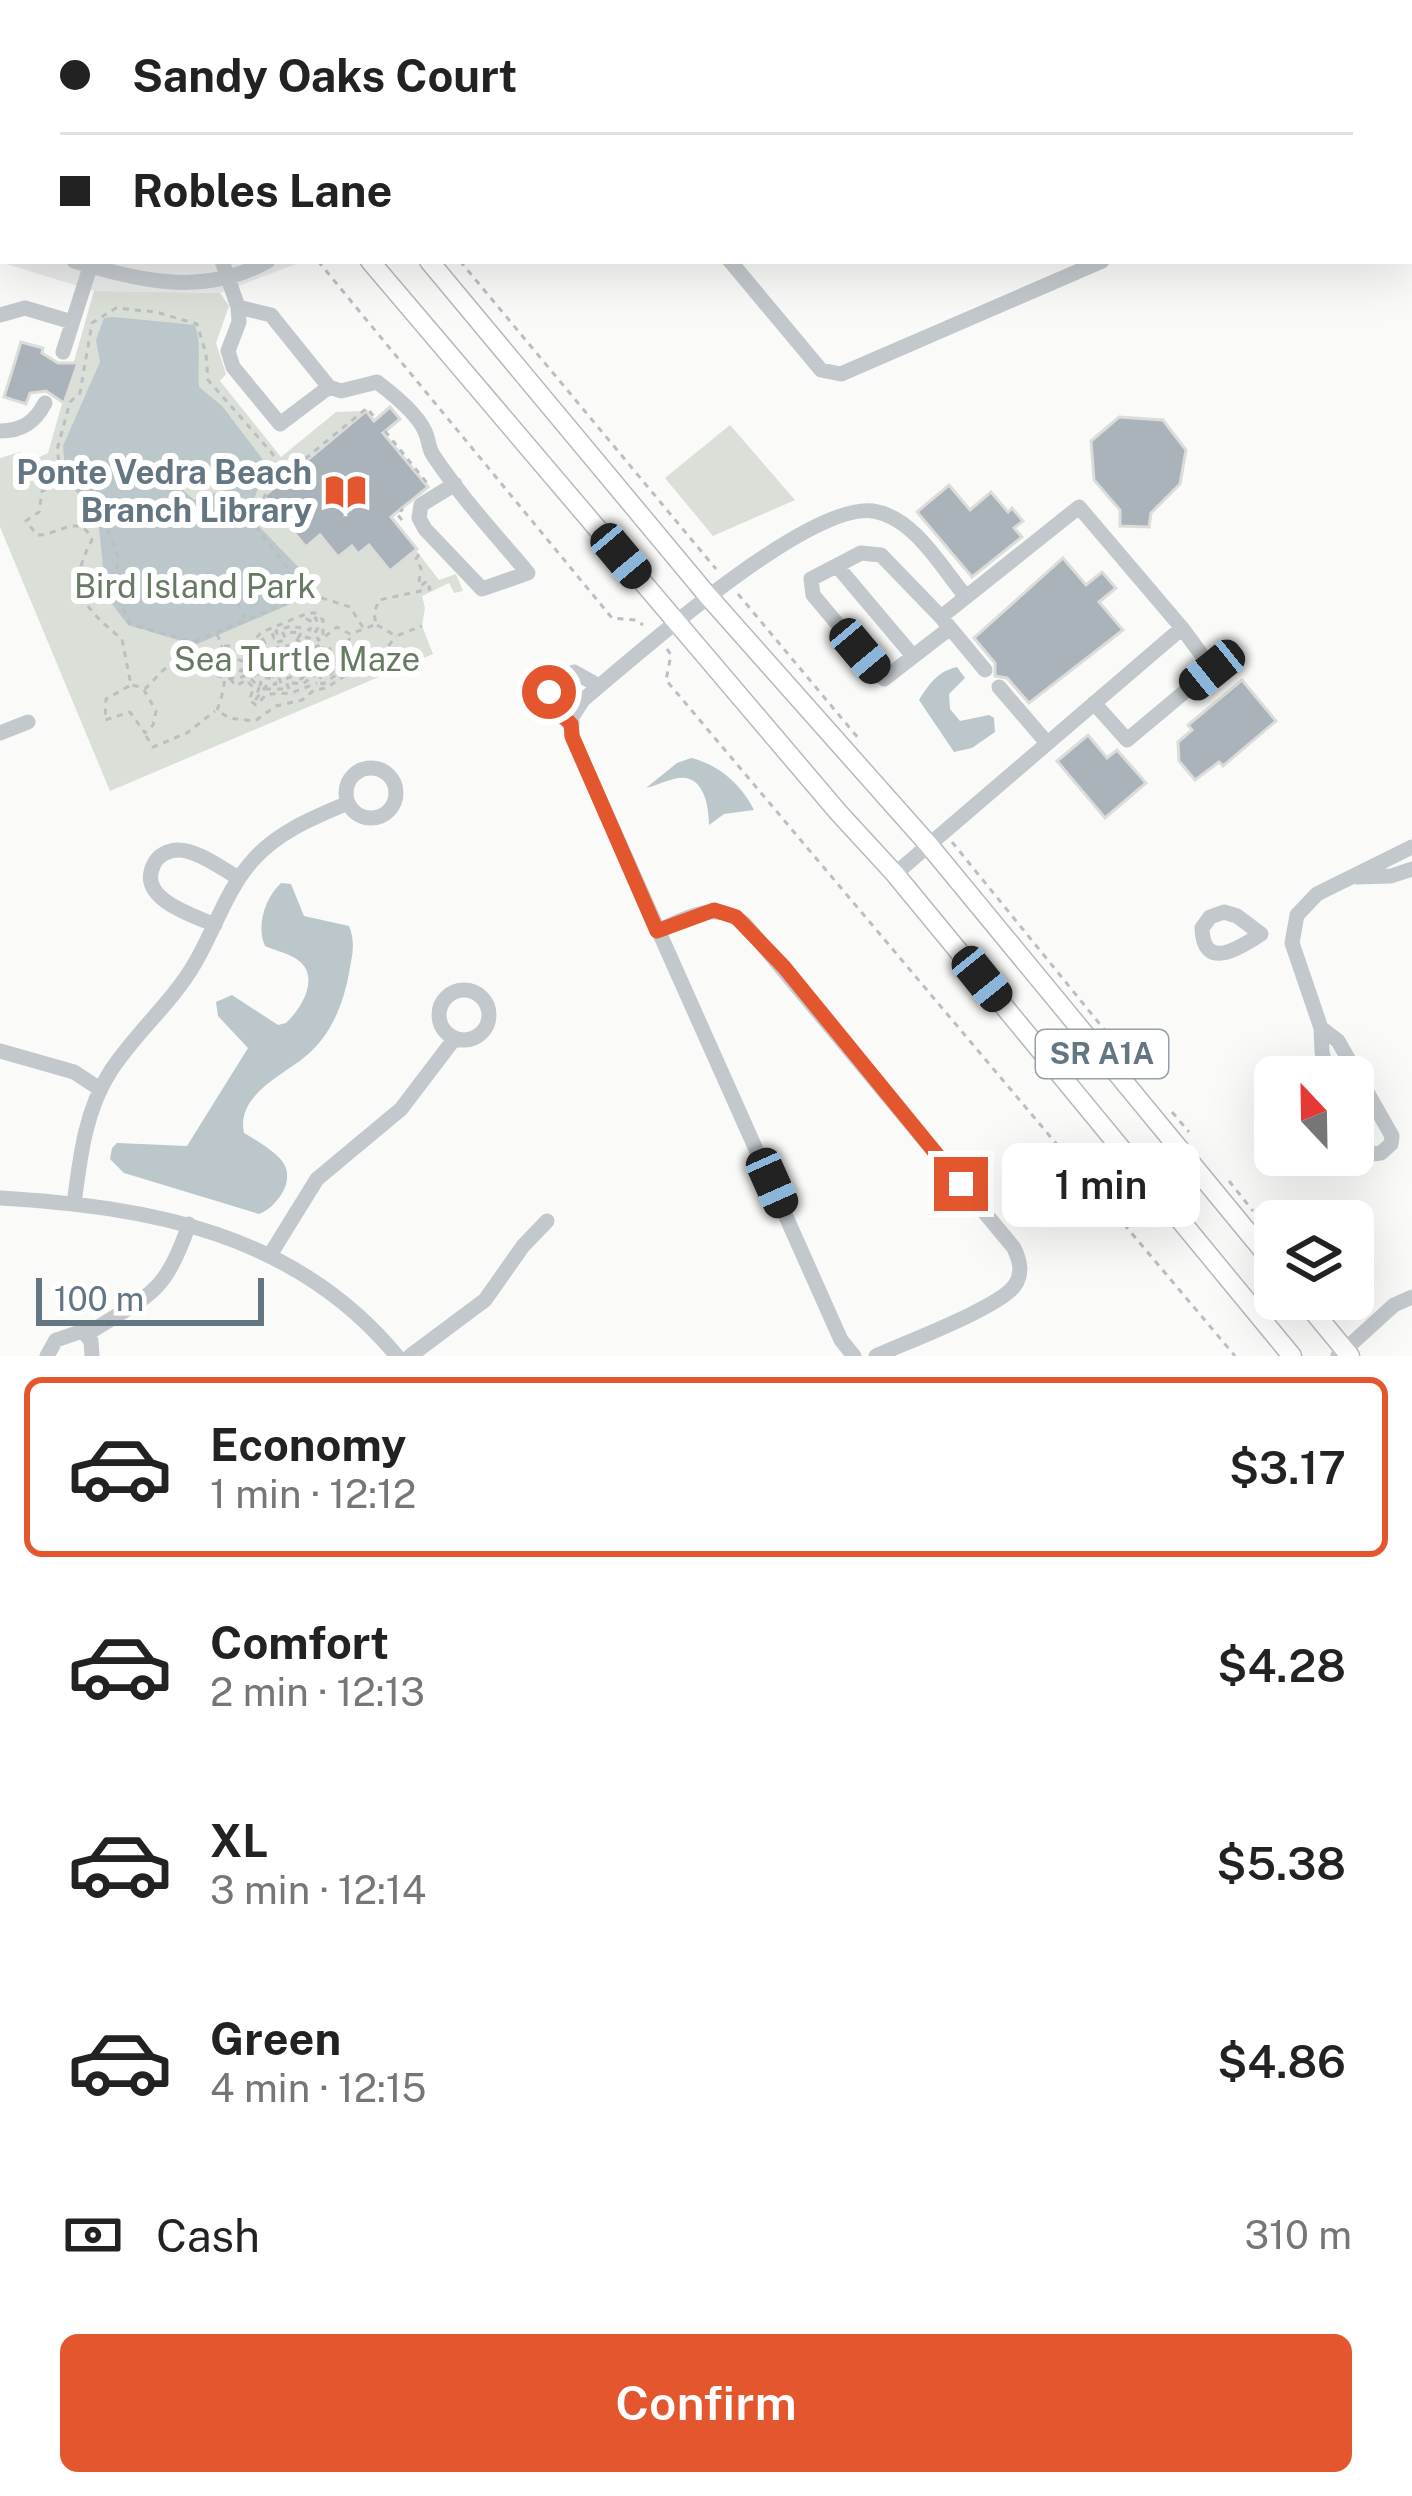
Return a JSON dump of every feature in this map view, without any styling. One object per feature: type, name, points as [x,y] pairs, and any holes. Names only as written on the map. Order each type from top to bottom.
[{"type":"main road","name":"SR A1A","points":[[373,264],[895,874],[1292,1356]]},
{"type":"main road","name":"SR A1A","points":[[431,264],[708,596],[936,838],[1254,1239]]},
{"type":"main road","points":[[1319,1320],[1345,1354]]},
{"type":"street","points":[[63,352],[86,264]]},
{"type":"street","points":[[90,264],[162,283],[227,280],[262,264]]},
{"type":"street","points":[[223,264],[238,307],[239,322],[229,351],[233,367],[280,424],[329,387]]},
{"type":"street","points":[[733,264],[821,370],[831,374],[848,371],[1095,264]]},
{"type":"street","points":[[238,307],[272,315],[329,387],[340,391],[377,382],[394,395],[427,434],[428,449],[455,484],[474,511],[528,572],[482,589],[425,530],[419,518],[421,505],[455,484]]},
{"type":"street","points":[[0,314],[26,308],[72,322]]},
{"type":"street","points":[[0,431],[22,428],[38,416],[45,403]]},
{"type":"street","points":[[985,670],[945,622],[881,555],[861,553],[812,579],[813,595],[884,679],[913,656],[945,622],[966,597],[1079,507],[1212,670],[1127,740],[1094,703]]},
{"type":"street","points":[[854,1356],[841,1340],[657,931],[572,736],[571,724],[584,700],[599,686],[726,580],[838,516],[874,511],[911,529],[966,597]]},
{"type":"street","points":[[837,566],[913,656]]},
{"type":"street","points":[[895,874],[1182,628]]},
{"type":"street","points":[[571,724],[550,698],[554,679],[574,672],[599,686]]},
{"type":"street","points":[[999,687],[1047,743]]},
{"type":"street","points":[[0,734],[28,722]]},
{"type":"street","points":[[74,1204],[80,1156],[100,1089],[194,965],[239,878],[284,834],[349,803]]},
{"type":"street","points":[[1323,1056],[1321,1028],[1292,935],[1297,915],[1306,903],[1412,847]]},
{"type":"street","points":[[214,925],[158,895],[151,879],[154,864],[165,853],[180,850],[239,878]]},
{"type":"street","points":[[1354,878],[1412,868]]},
{"type":"street","points":[[657,931],[714,910],[745,924],[1014,1248],[1018,1279],[1003,1298],[876,1356]]},
{"type":"street","points":[[1261,934],[1292,935]]},
{"type":"street","points":[[1321,1028],[1338,1041],[1347,1056]]},
{"type":"street","points":[[270,1255],[317,1179],[401,1108],[455,1038]]},
{"type":"street","points":[[0,1051],[74,1072],[100,1089]]},
{"type":"street","points":[[1374,1104],[1392,1136],[1391,1144],[1374,1154]]},
{"type":"street","points":[[0,1198],[74,1204],[189,1224],[270,1255],[333,1295],[397,1356]]},
{"type":"street","points":[[410,1356],[485,1300],[547,1221]]},
{"type":"street","points":[[87,1334],[165,1282],[189,1224]]},
{"type":"street","points":[[1345,1354],[1394,1305],[1412,1297]]},
{"type":"street","points":[[47,1356],[50,1346],[64,1336],[78,1331],[87,1334]]},
{"type":"street","points":[[87,1334],[92,1356]]},
{"type":"path","points":[[320,264],[612,619],[636,620],[658,637],[671,655],[666,680],[1235,1356]]},
{"type":"path","points":[[463,264],[862,748]]},
{"type":"path","points":[[62,484],[57,450],[70,402],[80,393],[92,323],[116,308],[156,312],[196,324],[208,380],[279,467]]},
{"type":"path","points":[[364,629],[350,607],[308,593],[252,522],[279,467],[306,458],[367,408],[376,419]]},
{"type":"path","points":[[385,431],[430,487]]},
{"type":"path","points":[[131,685],[122,639],[95,620],[80,587],[80,566],[92,540],[90,533],[82,526],[69,525],[49,536],[37,535],[26,521],[39,512],[42,491],[86,474],[116,551],[112,580],[130,624],[193,642],[308,593]]},
{"type":"path","points":[[409,520],[397,514],[413,500]]},
{"type":"path","points":[[396,637],[376,624],[374,613],[379,600],[430,589],[427,581],[419,585],[421,568],[416,559],[423,548]]},
{"type":"path","points":[[287,604],[296,574]]},
{"type":"path","points":[[238,603],[246,621]]},
{"type":"path","points":[[222,646],[248,646],[267,629],[311,613],[322,620],[315,632]]},
{"type":"path","points":[[350,634],[376,624]]},
{"type":"path","points":[[266,646],[263,639],[250,652],[236,653],[247,657],[247,670],[256,652],[266,646],[273,637],[278,637],[276,631],[290,626],[323,638],[343,627],[350,634]]},
{"type":"path","points":[[217,710],[229,718],[260,720],[276,706],[302,700],[377,662],[396,637],[422,626]]},
{"type":"path","points":[[273,637],[284,641],[286,632],[301,632],[294,637],[312,648],[323,644],[325,669],[318,682]]},
{"type":"path","points":[[298,672],[301,679],[314,669],[318,672],[303,684],[291,686],[285,679],[298,672],[306,671],[306,634],[314,642],[319,640],[315,632]]},
{"type":"path","points":[[145,733],[156,711],[142,689],[131,685],[106,699],[105,720],[130,712],[154,748],[187,733],[217,710],[224,693],[222,646],[216,633]]},
{"type":"path","points":[[142,689],[179,663],[226,678],[236,686],[246,680],[254,688],[249,700],[256,705],[267,694],[291,693],[338,676],[340,663],[329,649],[348,644],[350,634]]},
{"type":"path","points":[[284,637],[289,636],[292,645]]},
{"type":"path","points":[[262,688],[256,662],[304,643]]},
{"type":"path","points":[[226,678],[242,671],[242,661],[231,657],[230,646]]},
{"type":"path","points":[[306,667],[316,652],[317,665],[331,668],[327,676],[333,674],[335,664],[323,649]]},
{"type":"path","points":[[226,678],[256,672],[286,654],[303,653],[300,666],[278,675],[283,688],[262,688]]},
{"type":"path","points":[[256,672],[276,684],[262,688]]},
{"type":"path","points":[[936,838],[1044,950],[1121,1050]]},
{"type":"path","points":[[1165,1103],[1191,1135]]},
{"type":"path","points":[[1228,1179],[1254,1214]]},
{"type":"shaded area","points":[[6,264],[296,264],[220,293],[94,291]]},
{"type":"shaded area","points":[[104,318],[195,325],[199,387],[222,406],[267,465],[248,515],[306,575],[308,590],[302,599],[195,645],[128,625],[106,596],[98,517],[66,480],[63,446],[100,362],[96,340]],"holes":[[[230,469],[239,479],[237,486],[194,500],[184,491],[184,481],[197,470]]]},
{"type":"shaded area","points":[[957,667],[965,678],[949,694],[950,709],[960,721],[989,715],[994,718],[995,732],[972,748],[954,752],[919,700],[935,679]]},
{"type":"shaded area","points":[[691,758],[728,777],[754,810],[724,814],[709,825],[706,800],[692,780],[674,779],[646,788],[677,763]]},
{"type":"shaded area","points":[[281,883],[291,884],[304,916],[349,926],[353,950],[343,997],[329,1029],[315,1048],[263,1088],[247,1108],[244,1133],[277,1156],[287,1171],[282,1194],[259,1214],[124,1173],[110,1159],[117,1143],[187,1146],[248,1048],[218,1016],[216,1002],[232,995],[278,1025],[286,1023],[298,1008],[307,990],[307,971],[293,957],[265,946],[262,938],[264,913]]},
{"type":"green space","name":"Bird Island Park","points":[[94,291],[220,293],[229,306],[216,343],[226,374],[220,381],[281,457],[336,412],[366,411],[374,420],[390,407],[383,433],[430,487],[391,518],[439,580],[456,574],[463,591],[454,593],[449,583],[422,596],[422,626],[433,654],[110,791],[0,527],[0,458],[20,452],[31,461],[48,453]]},
{"type":"green space","points":[[730,425],[795,500],[713,536],[665,478]]},
{"type":"building","points":[[21,342],[43,348],[42,353],[58,363],[78,363],[64,403],[46,391],[30,393],[26,404],[4,397]]},
{"type":"building","name":"Ponte Vedra Beach Branch Library","points":[[390,407],[400,419],[383,433],[428,487],[391,517],[417,549],[390,571],[369,545],[358,554],[352,546],[338,557],[320,535],[306,547],[280,516],[267,523],[263,511],[271,505],[264,496],[366,411],[374,421]]},
{"type":"building","points":[[1119,417],[1163,420],[1186,450],[1180,484],[1151,513],[1149,527],[1120,526],[1120,510],[1094,480],[1091,441]]},
{"type":"building","points":[[949,485],[970,510],[991,492],[1023,521],[1014,528],[1022,537],[972,577],[917,512]]},
{"type":"building","points":[[1063,558],[1086,585],[1102,572],[1116,588],[1099,602],[1123,630],[1029,703],[1007,678],[995,676],[995,663],[974,638]]},
{"type":"building","points":[[1242,680],[1276,721],[1223,766],[1219,762],[1195,780],[1179,761],[1178,742],[1192,730],[1188,725]]},
{"type":"building","points":[[1088,735],[1107,758],[1117,750],[1146,783],[1105,818],[1057,761]]},
{"type":"place","name":"Ponte Vedra Beach Branch Library","points":[[346,491]]},
{"type":"route","points":[[549,692],[560,716],[571,724],[572,736],[657,931],[714,910],[745,924],[961,1184]]},
{"type":"park label","name":"Sea Turtle Maze","points":[[297,659]]}]
